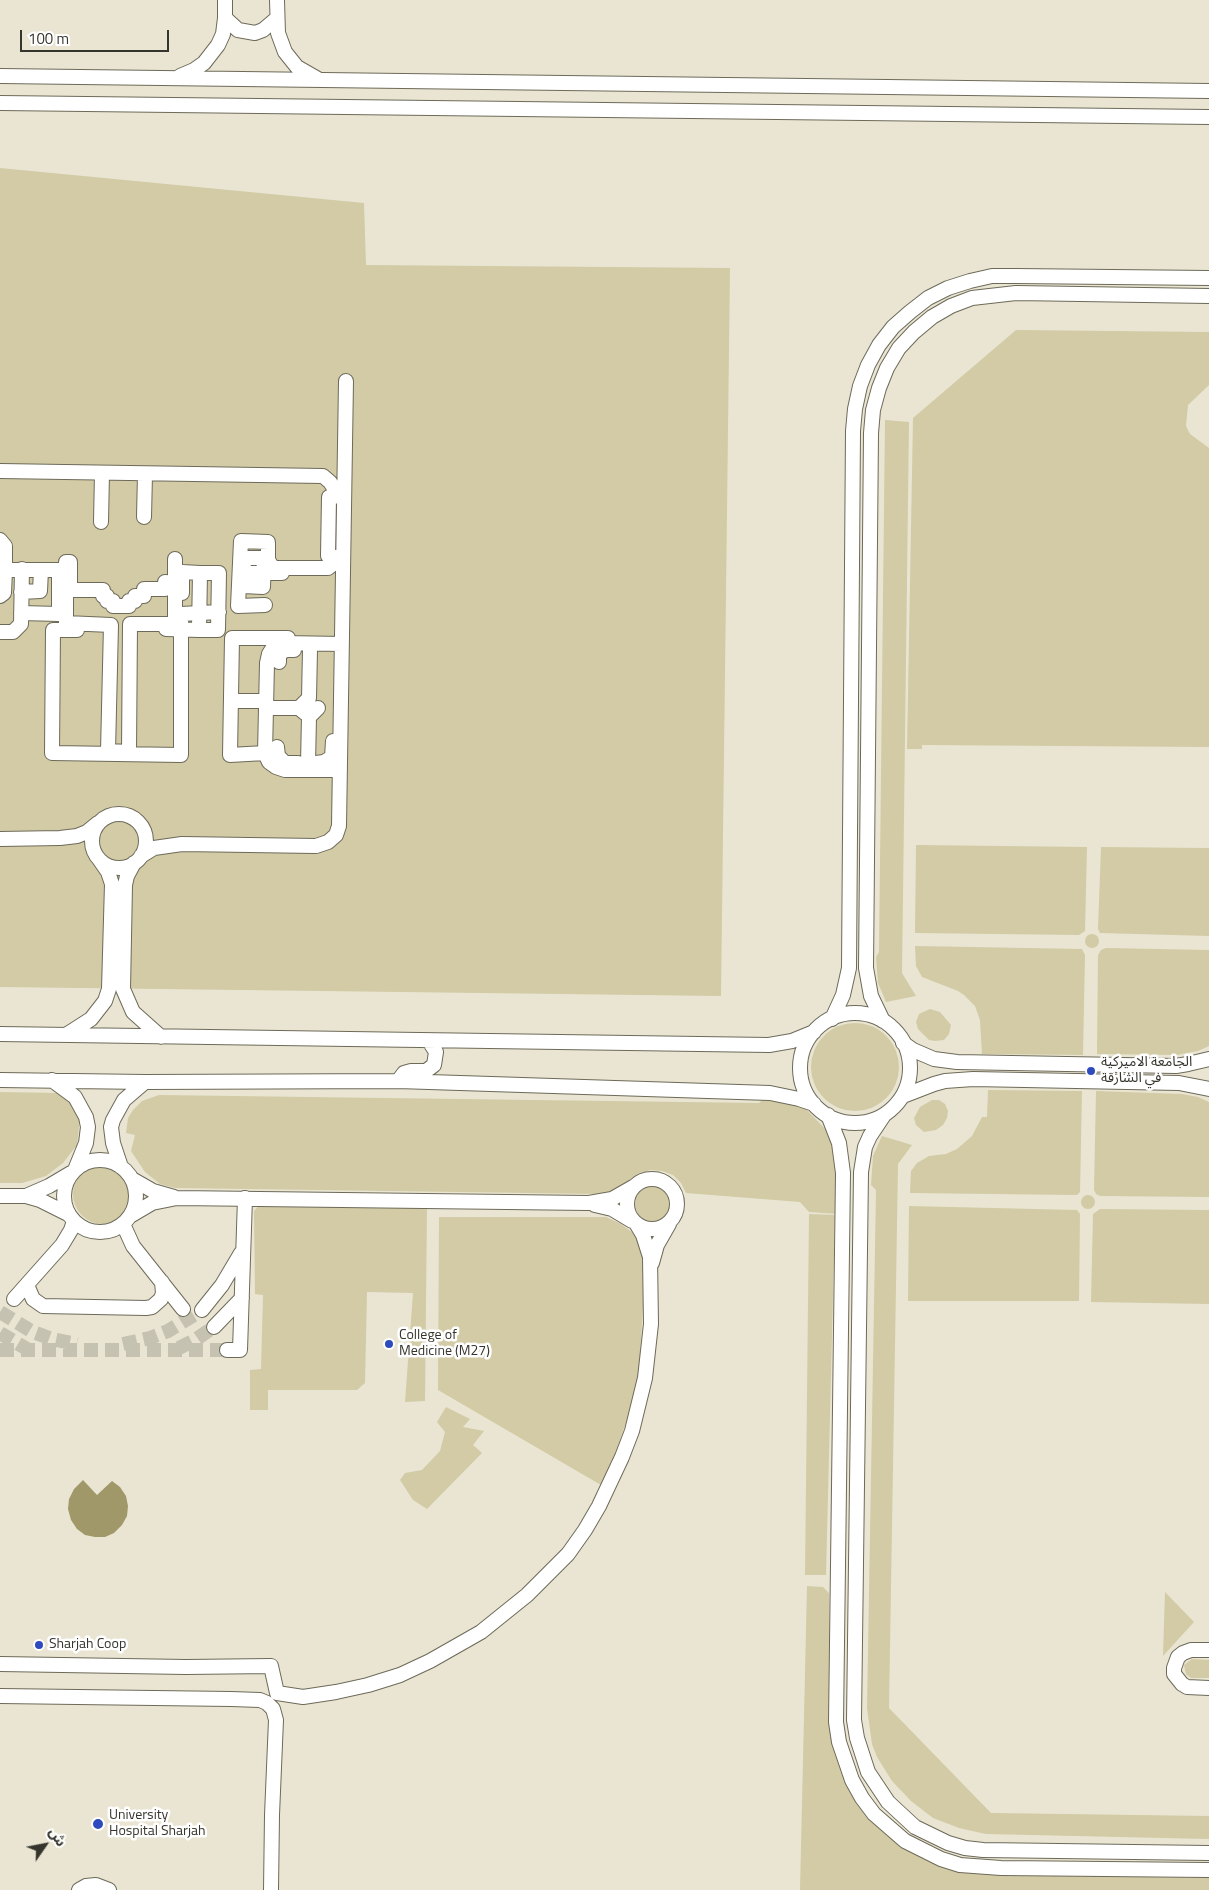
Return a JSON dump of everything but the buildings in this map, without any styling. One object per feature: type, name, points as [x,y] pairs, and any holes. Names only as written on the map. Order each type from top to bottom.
[{"type":"street","points":[[172,78],[194,70],[212,55],[222,34],[225,18],[225,0]]},
{"type":"street","points":[[277,0],[276,19],[281,43],[290,60],[305,73],[323,80]]},
{"type":"street","points":[[225,18],[238,30],[255,33],[263,30],[276,19]]},
{"type":"street","points":[[0,76],[1209,91]]},
{"type":"street","points":[[0,103],[1209,118]]},
{"type":"street","points":[[832,1019],[843,995],[849,962],[854,431],[855,409],[860,386],[868,365],[879,345],[910,312],[928,298],[948,288],[970,281],[992,276],[1209,278]]},
{"type":"street","points":[[883,1022],[871,996],[866,968],[871,433],[875,403],[887,368],[904,343],[932,317],[951,306],[972,298],[1016,293],[1209,296]]},
{"type":"street","points":[[100,822],[95,828],[92,841],[97,857],[112,867],[120,868],[138,860],[154,848],[182,844],[304,847],[328,842],[336,835],[339,826],[346,381]]},
{"type":"street","points":[[0,464],[344,471]]},
{"type":"street","points":[[0,471],[323,476],[330,482],[339,496],[329,497],[328,556],[336,556],[333,564],[328,568],[273,568],[268,560],[268,542],[241,541],[238,606],[265,605]]},
{"type":"street","points":[[101,522],[102,473]]},
{"type":"street","points":[[144,517],[145,474]]},
{"type":"street","points":[[0,540],[5,546],[4,593],[0,596]]},
{"type":"street","points":[[175,559],[178,588],[181,614],[181,629],[181,755],[52,753],[53,630],[111,630],[130,630],[181,629],[218,630],[219,612],[219,594],[219,573],[182,572],[178,588],[175,624],[130,624],[130,630],[129,752],[108,751],[111,630],[111,625],[66,623],[66,562],[70,562],[70,590],[103,590],[103,596],[107,596],[107,601],[114,601],[113,606],[128,606],[129,601],[135,602],[135,596],[144,596],[144,589],[165,589],[165,582],[178,588],[200,594],[219,594]]},
{"type":"street","points":[[0,632],[13,632],[21,624],[20,592],[22,569]]},
{"type":"street","points":[[5,570],[59,570],[59,614],[21,613]]},
{"type":"street","points":[[41,570],[41,613]]},
{"type":"street","points":[[199,630],[200,573]]},
{"type":"street","points":[[243,573],[342,574]]},
{"type":"street","points":[[20,592],[59,592]]},
{"type":"street","points":[[181,614],[219,612]]},
{"type":"street","points":[[279,662],[279,654],[286,650],[334,650],[332,757],[324,762],[308,764],[285,763],[271,750],[230,755],[232,638],[324,637]]},
{"type":"street","points":[[340,770],[284,770],[276,768],[269,762],[271,750],[266,704],[267,663],[269,654],[274,646],[282,643],[342,644]]},
{"type":"street","points":[[308,764],[310,650]]},
{"type":"street","points":[[231,701],[309,708],[333,708]]},
{"type":"street","points":[[0,839],[77,836],[87,832],[107,817],[115,814],[133,818],[154,838],[182,844]]},
{"type":"street","points":[[140,824],[146,840],[145,848],[127,876],[125,885],[123,989],[133,1012],[161,1037]]},
{"type":"street","points":[[60,838],[76,841],[86,846],[108,872],[112,884],[109,989],[105,1001],[91,1019],[65,1036]]},
{"type":"street","points":[[0,1034],[769,1044],[792,1041],[814,1032],[832,1019],[844,1015],[858,1014],[871,1016],[883,1022],[895,1031],[903,1043],[909,1060],[910,1072],[903,1096],[884,1115],[873,1130],[865,1147],[862,1172],[854,1720],[861,1755],[877,1788],[901,1815],[923,1831],[948,1843],[983,1850],[1209,1853]]},
{"type":"street","points":[[814,1032],[803,1051],[800,1068],[805,1089],[814,1104],[828,1116],[846,1122],[859,1123],[884,1115]]},
{"type":"street","points":[[398,1081],[404,1073],[426,1071],[434,1065],[436,1052],[429,1041]]},
{"type":"street","points":[[903,1043],[913,1050],[934,1059],[957,1062],[1176,1066],[1209,1059]]},
{"type":"street","points":[[956,1080],[957,1062]]},
{"type":"street","points":[[0,1080],[145,1082],[398,1081],[770,1093],[814,1104]]},
{"type":"street","points":[[14,1299],[62,1245],[71,1230],[71,1218],[64,1204],[64,1193],[66,1182],[73,1172],[86,1143],[88,1127],[86,1117],[75,1097],[51,1080]]},
{"type":"street","points":[[903,1096],[934,1084],[956,1080],[1179,1083],[1209,1089]]},
{"type":"street","points":[[121,1167],[113,1143],[111,1127],[117,1110],[124,1100],[145,1082]]},
{"type":"street","points":[[828,1116],[839,1143],[843,1173],[836,1722],[840,1748],[852,1780],[862,1798],[888,1828],[904,1841],[941,1859],[960,1865],[980,1867],[1209,1870]]},
{"type":"street","points":[[26,1196],[49,1186],[83,1164],[102,1160],[112,1162],[121,1167],[132,1179],[154,1191],[177,1198]]},
{"type":"street","points":[[132,1179],[136,1192],[135,1204],[126,1220],[130,1242],[184,1309]]},
{"type":"street","points":[[0,1664],[186,1667],[271,1666],[277,1693],[303,1697],[360,1687],[400,1674],[430,1661],[473,1637],[528,1596],[568,1554],[585,1530],[612,1482],[632,1431],[645,1378],[651,1324],[651,1269],[647,1246],[628,1213],[628,1195],[639,1182],[647,1179],[656,1179],[664,1181],[670,1186],[678,1201],[674,1218],[657,1245],[651,1269]]},
{"type":"street","points":[[589,1204],[612,1199],[633,1188]]},
{"type":"street","points":[[0,1196],[26,1196],[55,1205],[81,1227],[98,1232],[116,1229],[152,1203],[177,1198],[589,1204],[612,1209],[647,1230],[659,1229],[669,1224]]},
{"type":"street","points":[[227,1350],[240,1350],[245,1198]]},
{"type":"street","points":[[202,1310],[240,1258],[244,1243]]},
{"type":"street","points":[[27,1285],[33,1299],[43,1306],[146,1308],[161,1299],[163,1293],[162,1282]]},
{"type":"street","points":[[214,1327],[242,1298]]},
{"type":"street","points":[[1209,1650],[1191,1650],[1183,1653],[1175,1662],[1174,1668],[1174,1674],[1187,1687],[1209,1688]]},
{"type":"street","points":[[0,1696],[232,1699],[260,1700],[267,1703],[273,1709],[276,1720],[271,1890]]},
{"type":"street","points":[[1152,1852],[1152,1870]]},
{"type":"street","points":[[78,1890],[86,1886],[96,1885],[110,1890]]},
{"type":"shaded area","points":[[0,168],[364,203],[366,265],[730,268],[721,996],[0,987]]},
{"type":"shaded area","points":[[1016,330],[1209,332],[1209,385],[1188,405],[1186,426],[1190,434],[1209,448],[1209,747],[922,745],[922,749],[907,749],[913,418]]},
{"type":"shaded area","points":[[885,420],[909,422],[902,973],[916,996],[886,1002],[878,983],[876,957],[879,952]]},
{"type":"shaded area","points":[[916,845],[1087,847],[1085,931],[1079,935],[915,933]]},
{"type":"shaded area","points":[[1101,847],[1209,848],[1209,936],[1100,933],[1098,929]]},
{"type":"shaded area","points":[[1089,934],[1095,934],[1099,941],[1095,948],[1089,948],[1085,944],[1085,938]]},
{"type":"shaded area","points":[[915,946],[1082,949],[1085,955],[1083,1055],[982,1054],[980,1020],[975,1006],[958,991],[922,977],[916,966]]},
{"type":"shaded area","points":[[1106,948],[1209,950],[1209,1046],[1198,1051],[1177,1055],[1097,1054],[1098,955],[1101,950]]},
{"type":"shaded area","points":[[930,1009],[940,1012],[951,1025],[949,1034],[944,1040],[929,1040],[918,1029],[916,1022],[919,1014]]},
{"type":"shaded area","points":[[855,1023],[872,1026],[886,1036],[896,1050],[899,1067],[896,1084],[886,1098],[872,1108],[855,1111],[838,1108],[824,1098],[814,1084],[811,1067],[814,1050],[824,1036],[838,1026]]},
{"type":"shaded area","points":[[988,1090],[1082,1091],[1080,1192],[1077,1195],[910,1193],[911,1171],[917,1163],[929,1156],[946,1154],[957,1149],[972,1136],[982,1117],[987,1117]]},
{"type":"shaded area","points":[[1096,1091],[1182,1094],[1198,1097],[1209,1102],[1209,1197],[1100,1196],[1096,1194],[1094,1190]]},
{"type":"shaded area","points":[[0,1092],[59,1093],[72,1105],[80,1117],[77,1145],[63,1163],[46,1176],[22,1183],[0,1183]]},
{"type":"shaded area","points":[[159,1095],[759,1103],[765,1097],[794,1103],[807,1110],[828,1132],[835,1148],[837,1164],[838,1214],[809,1212],[800,1202],[686,1193],[681,1183],[673,1175],[662,1171],[650,1170],[639,1174],[630,1181],[624,1191],[599,1194],[175,1188],[160,1184],[145,1172],[131,1151],[135,1135],[126,1133],[128,1118],[133,1110],[142,1101]]},
{"type":"shaded area","points":[[932,1100],[939,1100],[945,1104],[948,1111],[947,1118],[943,1125],[936,1130],[924,1132],[916,1125],[914,1118],[920,1107]]},
{"type":"shaded area","points":[[882,1136],[912,1145],[898,1164],[889,1708],[991,1813],[1209,1816],[1209,1839],[986,1834],[959,1828],[933,1818],[911,1801],[892,1781],[877,1757],[872,1744],[867,1708],[876,1190],[871,1185],[873,1156]]},
{"type":"shaded area","points":[[103,1164],[120,1169],[128,1177],[133,1194],[128,1211],[120,1219],[103,1224],[86,1219],[78,1211],[73,1194],[78,1177],[86,1169]]},
{"type":"shaded area","points":[[655,1183],[669,1189],[675,1203],[669,1217],[655,1223],[641,1217],[635,1203],[641,1189]]},
{"type":"shaded area","points":[[1085,1195],[1091,1195],[1095,1202],[1091,1209],[1085,1209],[1081,1205],[1081,1199]]},
{"type":"shaded area","points":[[262,1202],[427,1208],[425,1401],[405,1402],[413,1293],[367,1292],[365,1383],[357,1390],[268,1390],[268,1410],[250,1410],[250,1370],[261,1369],[263,1295],[255,1294],[254,1211]]},
{"type":"shaded area","points":[[909,1206],[1077,1210],[1080,1214],[1079,1301],[908,1301]]},
{"type":"shaded area","points":[[1100,1209],[1209,1210],[1209,1304],[1091,1302],[1093,1214]]},
{"type":"shaded area","points":[[809,1214],[835,1215],[826,1575],[805,1575]]},
{"type":"shaded area","points":[[439,1217],[606,1217],[621,1224],[633,1233],[640,1244],[643,1261],[644,1291],[639,1371],[631,1408],[616,1451],[601,1485],[438,1390]]},
{"type":"shaded area","points":[[446,1407],[470,1419],[463,1427],[484,1431],[473,1445],[482,1453],[427,1509],[413,1500],[400,1480],[405,1473],[422,1470],[440,1451],[445,1432],[437,1422]]},
{"type":"shaded area","points":[[83,1480],[97,1495],[112,1481],[120,1487],[126,1496],[127,1516],[114,1533],[105,1537],[85,1535],[77,1529],[71,1520],[68,1509],[69,1499],[74,1489]]},
{"type":"shaded area","points":[[807,1586],[823,1587],[829,1593],[830,1711],[843,1770],[918,1855],[932,1863],[962,1872],[981,1874],[1209,1878],[1209,1890],[800,1890]]},
{"type":"shaded area","points":[[1165,1592],[1194,1622],[1163,1656]]},
{"type":"shaded area","points":[[1192,1659],[1209,1660],[1209,1678],[1191,1678],[1186,1674],[1184,1665]]},
{"type":"tunnel","points":[[123,1344],[150,1338],[168,1331],[202,1310]]},
{"type":"tunnel","points":[[0,1312],[33,1332],[52,1339],[77,1344]]},
{"type":"tunnel","points":[[179,1348],[214,1327]]},
{"type":"tunnel","points":[[0,1333],[27,1349]]},
{"type":"tunnel","points":[[0,1350],[227,1350]]},
{"type":"place","name":"الجامعة الاميركية في الشارقة","points":[[1091,1071]]},
{"type":"place","name":"College of Medicine (M27)","points":[[389,1344]]},
{"type":"place","name":"Sharjah Coop","points":[[39,1645]]},
{"type":"place","name":"University Hospital Sharjah","points":[[98,1824]]}]
